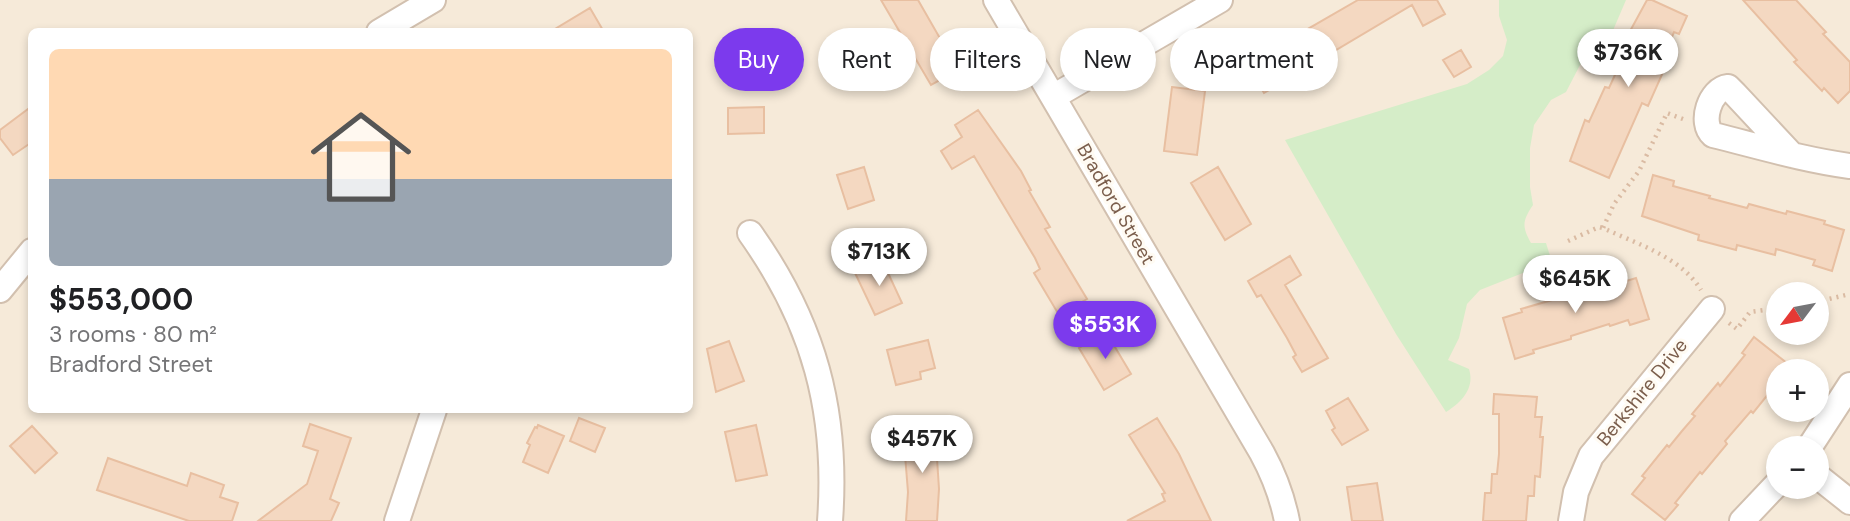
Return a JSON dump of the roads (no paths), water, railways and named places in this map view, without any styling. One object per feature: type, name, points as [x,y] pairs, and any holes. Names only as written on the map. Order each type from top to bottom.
[{"type":"street","points":[[386,28],[432,0]]},
{"type":"street","name":"Bradford Street","points":[[996,0],[1262,453],[1277,483],[1287,521]]},
{"type":"street","points":[[1053,97],[1220,0]]},
{"type":"street","points":[[1793,155],[1728,88],[1723,87],[1715,95],[1705,121],[1707,129],[1713,135],[1793,155],[1850,166]]},
{"type":"street","points":[[750,233],[788,293],[805,329],[821,377],[832,468],[830,521]]},
{"type":"street","points":[[0,290],[28,256]]},
{"type":"street","name":"Berkshire Drive","points":[[1571,521],[1576,492],[1591,456],[1712,309]]},
{"type":"street","points":[[1818,436],[1850,385]]},
{"type":"street","points":[[397,521],[433,413]]},
{"type":"street","points":[[1829,485],[1850,502]]},
{"type":"street","points":[[1742,521],[1766,496]]}]
